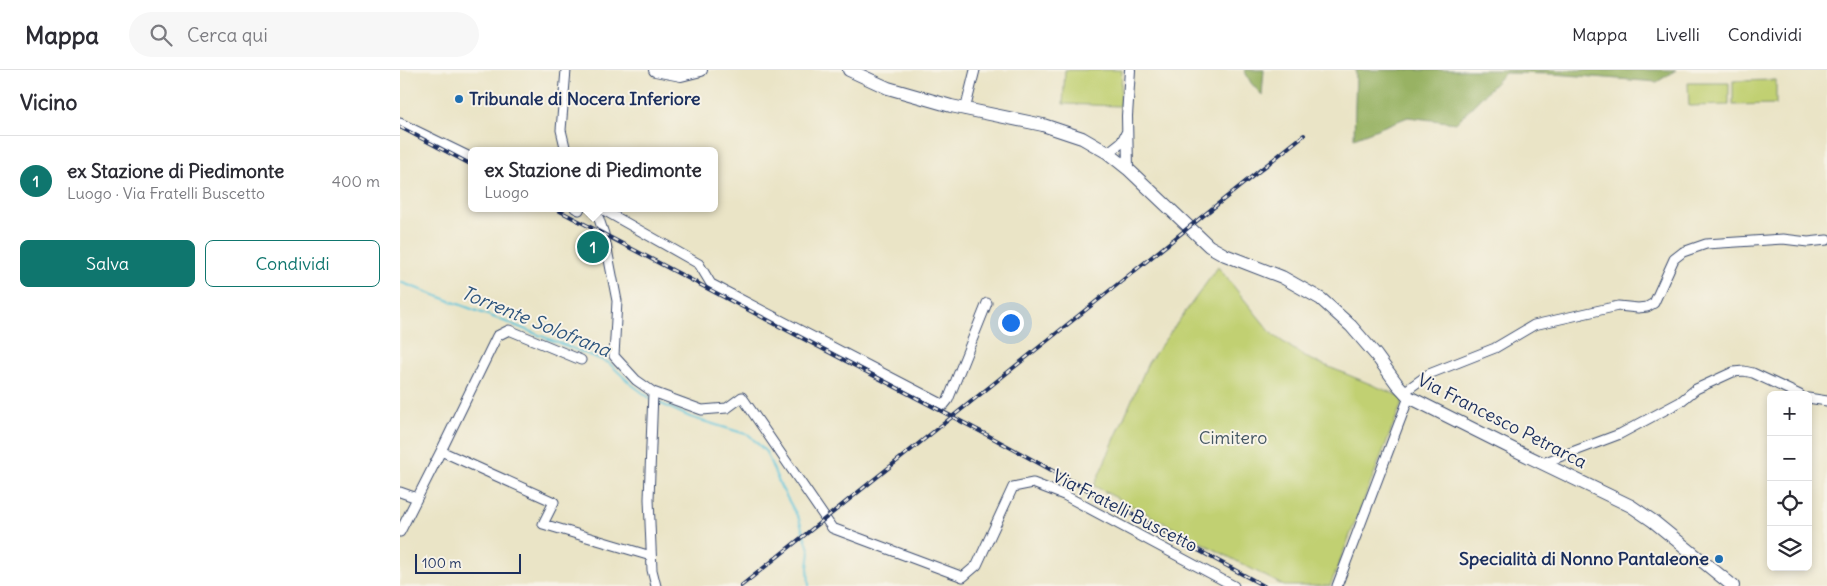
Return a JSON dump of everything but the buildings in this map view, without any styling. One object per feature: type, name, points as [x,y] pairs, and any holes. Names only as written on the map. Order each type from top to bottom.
[{"type":"main road","points":[[655,70],[681,75],[701,70]]},
{"type":"main road","name":"Via Francesco Petrarca","points":[[849,70],[888,88],[965,110],[1056,128],[1082,138],[1108,153],[1128,169],[1209,246],[1234,259],[1282,276],[1328,305],[1351,326],[1407,394],[1543,464],[1631,506],[1653,521],[1733,586]]},
{"type":"street","points":[[565,147],[561,130],[566,70]]},
{"type":"street","points":[[965,110],[976,70]]},
{"type":"street","points":[[1128,169],[1127,131],[1130,70]]},
{"type":"street","points":[[400,123],[468,156]]},
{"type":"street","points":[[1108,153],[1122,142],[1127,131]]},
{"type":"street","name":"Via Fratelli Buscetto","points":[[594,212],[599,219],[604,234],[617,301],[614,356],[652,398],[702,410],[727,408],[742,397],[832,528],[963,577],[977,565],[1013,487],[1033,483],[1064,495],[1234,586]]},
{"type":"street","points":[[607,212],[699,264],[711,284],[944,404],[948,400],[987,302]]},
{"type":"street","points":[[1337,586],[1407,394],[1429,374],[1495,348],[1534,325],[1618,306],[1648,307],[1654,303],[1674,259],[1683,252],[1706,244],[1783,239],[1808,242],[1827,240]]},
{"type":"street","points":[[400,532],[498,336],[509,330],[581,360]]},
{"type":"street","points":[[1543,464],[1620,434],[1680,402],[1696,389],[1733,372],[1744,371],[1754,373],[1792,391]]},
{"type":"street","points":[[652,398],[649,499],[652,570],[656,586]]},
{"type":"street","points":[[1812,399],[1827,401]]},
{"type":"street","points":[[441,452],[554,502],[543,524],[652,556]]},
{"type":"street","points":[[400,492],[417,498]]},
{"type":"green space","points":[[1065,70],[1122,70],[1120,106],[1063,104]]},
{"type":"green space","points":[[1244,70],[1264,70],[1262,95],[1251,83]]},
{"type":"green space","points":[[1356,70],[1676,70],[1657,82],[1554,74],[1505,73],[1456,123],[1408,117],[1354,138]]},
{"type":"green space","points":[[1776,80],[1776,104],[1733,105],[1733,81]]},
{"type":"green space","points":[[1688,83],[1729,83],[1729,105],[1689,106]]},
{"type":"green space","name":"Cimitero","points":[[1218,267],[1273,335],[1305,357],[1404,398],[1330,586],[1284,586],[1094,486],[1148,363]]},
{"type":"waterway","name":"Torrente Solofrana","points":[[400,282],[609,363],[631,384],[651,399]]},
{"type":"waterway","name":"Torrente Solofrana","points":[[655,401],[690,417],[749,435],[766,452],[781,487],[799,519],[810,552],[808,567],[809,586]]},
{"type":"railway","points":[[400,127],[468,163]]},
{"type":"railway","points":[[741,586],[1304,135]]},
{"type":"railway","points":[[562,212],[989,436],[1264,586]]},
{"type":"place","name":"Tribunale di Nocera Inferiore","points":[[459,99]]},
{"type":"place","name":"ex Stazione di Piedimonte","points":[[593,247]]},
{"type":"place","name":"Specialità di Nonno Pantaleone","points":[[1719,559]]}]
